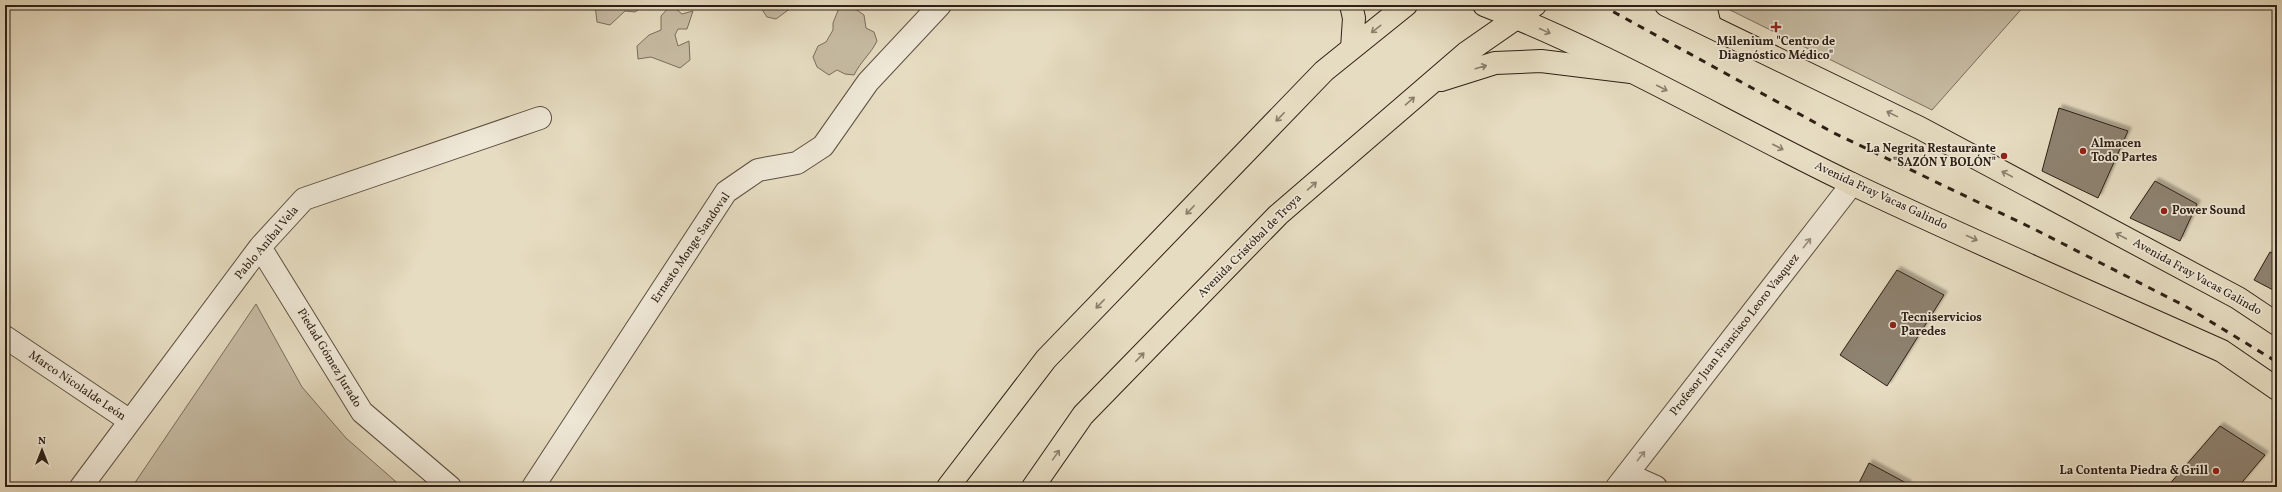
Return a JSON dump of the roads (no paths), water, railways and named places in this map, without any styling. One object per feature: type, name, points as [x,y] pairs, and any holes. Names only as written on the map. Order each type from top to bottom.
[{"type":"main road","points":[[1351,5],[1354,18],[1352,48]]},
{"type":"main road","points":[[948,487],[1046,359],[1324,71],[1406,5]]},
{"type":"main road","name":"Avenida Fray Vacas Galindo","points":[[1484,5],[1517,18],[1631,72],[1852,184],[2222,351],[2277,389]]},
{"type":"main road","name":"Avenida Cristóbal de Troya","points":[[1034,487],[1083,415],[1278,215],[1466,53],[1535,5]]},
{"type":"main road","name":"Avenida Fray Vacas Galindo","points":[[1666,5],[1920,128],[2238,298],[2277,324]]},
{"type":"main road","points":[[1705,5],[1710,26]]},
{"type":"main road","points":[[1431,84],[1495,63],[1541,61],[1631,72]]},
{"type":"street","name":"Ernesto Monge Sandoval","points":[[533,487],[726,192],[758,170],[797,163],[823,146],[868,82],[940,5]]},
{"type":"street","name":"Pablo Aníbal Vela","points":[[81,487],[260,247],[304,199],[540,118]]},
{"type":"street","name":"Profesor Juan Francisco Leoro Vasquez","points":[[1622,480],[1852,184]]},
{"type":"street","name":"Piedad Gómez Jurado","points":[[260,247],[362,412],[450,487]]},
{"type":"street","name":"Marco Nicolalde León","points":[[5,337],[130,422]]},
{"type":"street","points":[[1622,480],[1656,487]]},
{"type":"railway","points":[[1601,5],[1834,133],[2036,230],[2185,306],[2277,362]]},
{"type":"place","name":"Milenium \"Centro de Diagnóstico Médico\"","points":[[1776,27]]},
{"type":"place","name":"Almacen Todo Partes","points":[[2083,151]]},
{"type":"place","name":"La Negrita Restaurante \"SAZÓN Y BOLÓN\"","points":[[2004,156]]},
{"type":"place","name":"Power Sound","points":[[2164,211]]},
{"type":"place","name":"Tecniservicios Paredes","points":[[1893,325]]},
{"type":"place","name":"La Contenta Piedra & Grill","points":[[2216,471]]}]
